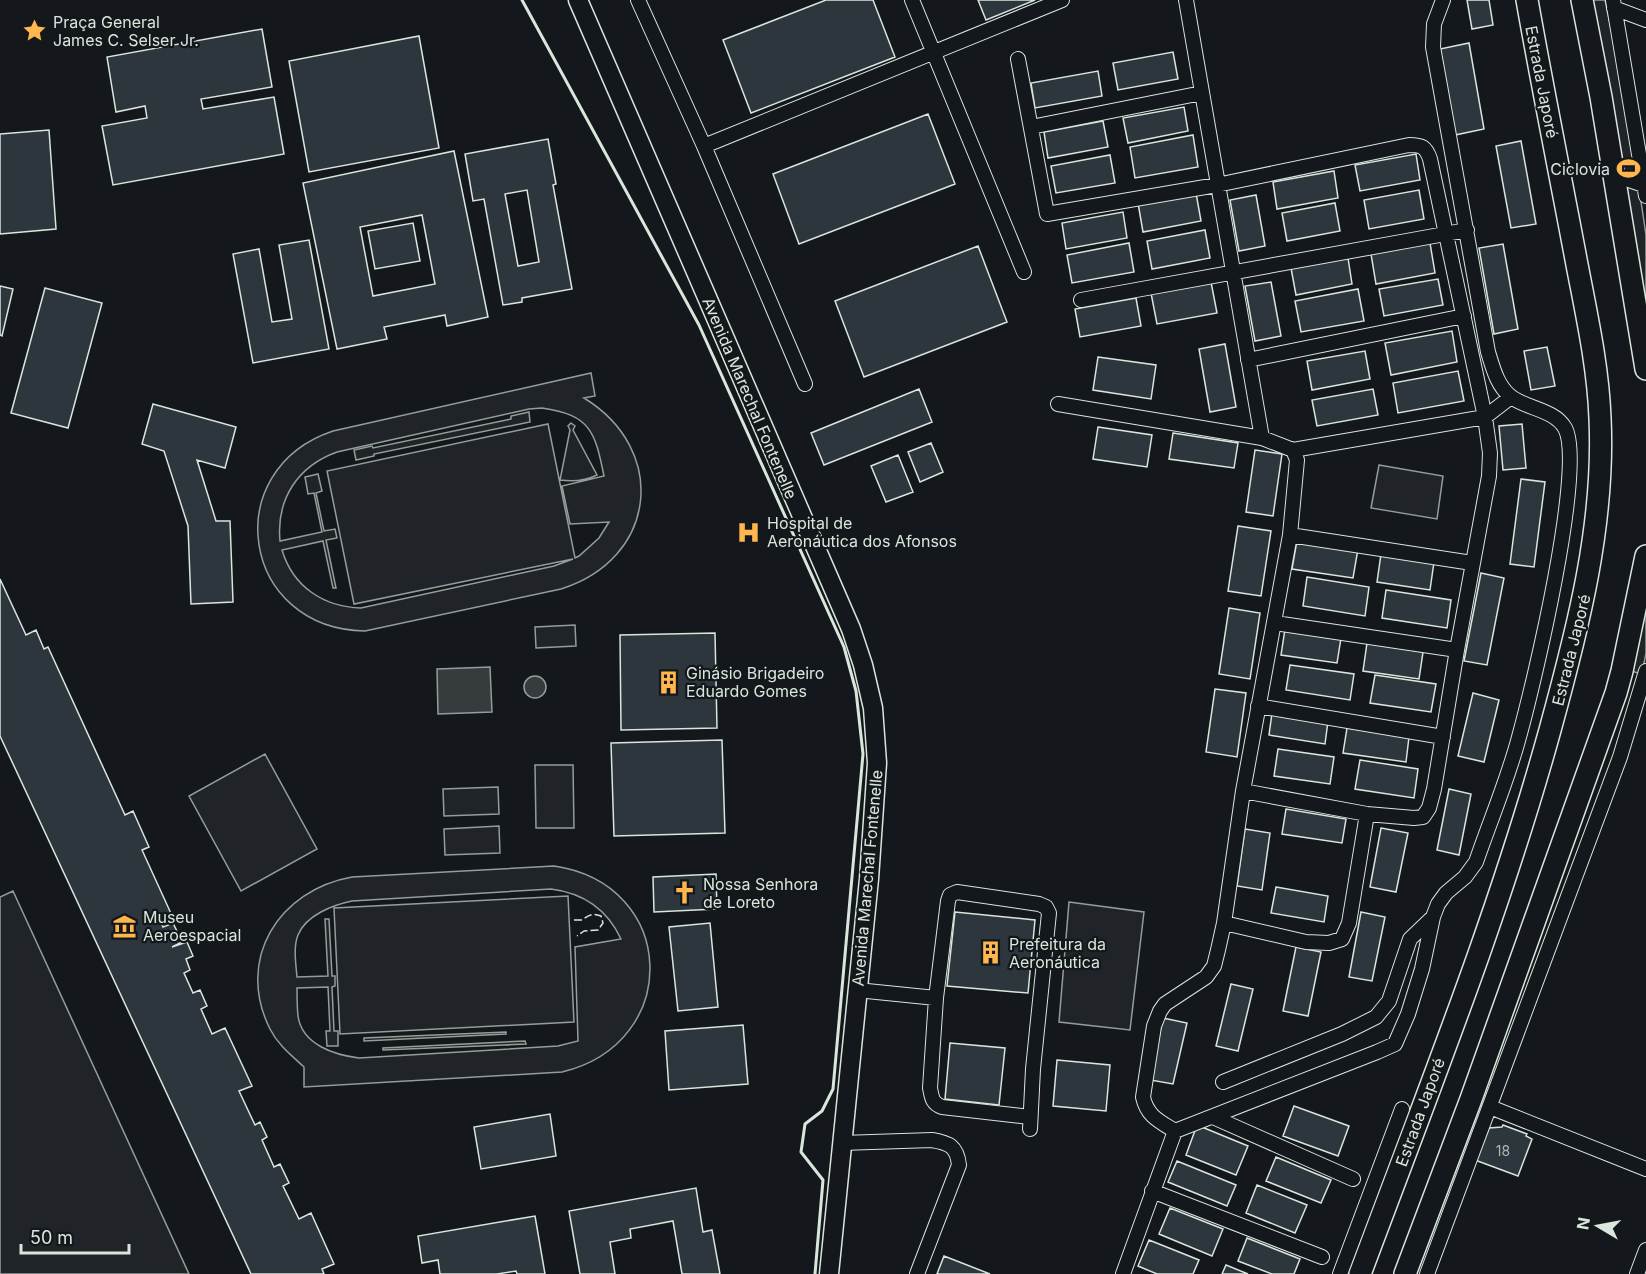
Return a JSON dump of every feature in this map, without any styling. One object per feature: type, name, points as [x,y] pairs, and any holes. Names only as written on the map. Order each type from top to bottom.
[{"type":"main road","name":"Avenida Marechal Fontenelle","points":[[578,0],[851,629],[863,665],[873,708],[877,763],[829,1274]]},
{"type":"main road","name":"Estrada Japoré","points":[[1360,1274],[1464,994],[1529,807],[1566,674],[1586,591],[1600,491],[1600,416],[1590,334],[1527,0]]},
{"type":"main road","points":[[1582,0],[1646,369]]},
{"type":"main road","points":[[1405,1274],[1471,1099],[1616,693],[1646,556]]},
{"type":"street","points":[[638,0],[704,146],[805,384]]},
{"type":"street","points":[[912,0],[936,53],[1024,272]]},
{"type":"street","points":[[704,146],[1062,0]]},
{"type":"street","points":[[1186,0],[1262,438]]},
{"type":"street","points":[[1122,1274],[1175,1131],[1395,1044],[1408,1014],[1422,969],[1438,904],[1446,893],[1465,877],[1476,862],[1519,739],[1547,622],[1569,489],[1571,447],[1565,428],[1554,417],[1511,397],[1498,381],[1488,352],[1433,46],[1434,24],[1443,0]]},
{"type":"street","points":[[1613,4],[1645,190]]},
{"type":"street","points":[[1613,4],[1646,20]]},
{"type":"street","points":[[1018,59],[1047,214],[1217,185],[1409,145],[1419,145],[1427,150],[1430,159],[1485,417],[1490,453],[1489,476],[1429,808],[1423,816],[1414,819],[1367,814],[1243,791]]},
{"type":"street","points":[[1031,127],[1202,93]]},
{"type":"street","points":[[1614,175],[1645,190]]},
{"type":"street","points":[[1081,300],[1467,230]]},
{"type":"street","points":[[1248,360],[1464,316]]},
{"type":"street","points":[[1058,404],[1262,438],[1293,450],[1485,417],[1511,397]]},
{"type":"street","points":[[1175,1131],[1152,1116],[1145,1106],[1143,1097],[1154,1026],[1160,1011],[1166,1004],[1206,977],[1214,966],[1224,923],[1243,791],[1290,535],[1297,467],[1293,450]]},
{"type":"street","points":[[1290,535],[1472,563]]},
{"type":"street","points":[[1275,623],[1457,650]]},
{"type":"street","points":[[1427,1274],[1617,768],[1644,691],[1646,670]]},
{"type":"street","points":[[1622,671],[1638,678],[1644,691]]},
{"type":"street","points":[[1616,693],[1634,698],[1644,691]]},
{"type":"street","points":[[1258,706],[1443,737]]},
{"type":"street","points":[[1224,923],[1306,942],[1329,943],[1342,939],[1348,923],[1367,814]]},
{"type":"street","points":[[957,892],[1046,907],[1049,913],[1035,1046],[1030,1123],[935,1105],[930,1088],[936,998],[950,895],[957,892]]},
{"type":"street","points":[[1223,1082],[1342,1035],[1376,1017],[1389,1002],[1410,939],[1433,917]]},
{"type":"street","points":[[857,990],[936,998]]},
{"type":"street","points":[[1490,1107],[1646,1169]]},
{"type":"street","points":[[1340,1274],[1402,1109]]},
{"type":"street","points":[[1213,1117],[1353,1179]]},
{"type":"street","points":[[842,1143],[932,1140],[943,1142],[958,1154],[959,1165],[917,1274]]},
{"type":"street","points":[[1152,1191],[1322,1257]]},
{"type":"street","points":[[1637,1274],[1646,1250]]},
{"type":"shaded area","name":"Ciclovia","points":[[1591,0],[1605,0],[1626,101],[1646,235],[1646,339]]},
{"type":"shaded area","points":[[591,373],[595,396],[584,398],[611,420],[630,446],[639,473],[640,502],[633,529],[617,554],[593,574],[561,589],[365,631],[323,623],[291,604],[270,577],[259,545],[259,511],[272,478],[296,451],[333,431]],"holes":[[[542,408],[571,415],[588,428],[597,448],[604,476],[562,486],[570,524],[609,522],[599,538],[579,556],[575,558],[548,424],[327,471],[354,604],[573,559],[554,566],[361,608],[347,607],[323,599],[302,584],[294,575],[282,550],[323,541],[333,588],[336,588],[326,540],[337,538],[335,529],[324,531],[316,493],[322,491],[318,474],[305,477],[308,494],[314,493],[322,532],[280,541],[282,511],[292,486],[301,475],[323,458],[337,452],[529,409]]]},
{"type":"shaded area","points":[[529,412],[530,422],[374,454],[374,456],[356,460],[354,450],[511,419],[511,416]]},
{"type":"shaded area","points":[[571,423],[575,426],[573,430],[597,475],[588,479],[560,480],[570,430],[568,426]]},
{"type":"shaded area","points":[[1379,465],[1443,476],[1437,519],[1371,508]]},
{"type":"shaded area","points":[[1646,590],[1646,653],[1642,674],[1631,671]]},
{"type":"shaded area","points":[[575,625],[576,646],[536,648],[535,627]]},
{"type":"shaded area","points":[[490,667],[492,712],[438,714],[437,669]]},
{"type":"shaded area","points":[[531,676],[539,676],[546,683],[546,691],[539,698],[531,698],[524,691],[524,683]]},
{"type":"shaded area","points":[[265,754],[317,849],[241,891],[189,796]]},
{"type":"shaded area","points":[[535,765],[573,765],[574,828],[536,828]]},
{"type":"shaded area","points":[[498,787],[499,814],[444,816],[443,789]]},
{"type":"shaded area","points":[[499,826],[500,853],[445,855],[444,829]]},
{"type":"shaded area","points":[[554,866],[595,879],[625,902],[643,931],[650,965],[645,999],[629,1030],[601,1056],[562,1072],[304,1087],[304,1067],[285,1050],[273,1035],[260,1003],[258,978],[261,954],[270,932],[285,912],[303,896],[326,884],[352,877]],"holes":[[[551,889],[563,891],[593,904],[609,919],[621,939],[575,947],[578,1041],[558,1046],[359,1058],[321,1047],[306,1034],[301,1026],[298,1016],[297,988],[328,987],[330,1031],[326,1031],[327,1046],[338,1046],[338,1031],[334,1031],[332,987],[335,986],[335,976],[332,976],[329,919],[325,919],[328,976],[297,977],[296,940],[307,922],[321,912],[352,901]]]},
{"type":"shaded area","points":[[13,891],[189,1274],[0,1274],[0,897]]},
{"type":"shaded area","points":[[568,896],[574,1022],[340,1034],[334,908]]},
{"type":"shaded area","points":[[1069,902],[1144,912],[1130,1030],[1059,1022]]},
{"type":"shaded area","points":[[506,1032],[506,1034],[364,1041],[364,1038]]},
{"type":"shaded area","points":[[525,1041],[526,1044],[383,1050],[383,1048]]},
{"type":"building","points":[[826,0],[873,0],[895,57],[751,113],[723,40]]},
{"type":"building","points":[[978,0],[1035,0],[986,20]]},
{"type":"building","points":[[1467,0],[1489,0],[1493,25],[1472,29]]},
{"type":"building","points":[[262,29],[272,87],[201,99],[203,109],[274,97],[284,154],[113,185],[102,126],[147,118],[145,106],[116,112],[107,57]]},
{"type":"building","points":[[419,36],[439,148],[309,172],[289,61]]},
{"type":"building","points":[[1469,43],[1484,129],[1455,135],[1440,49]]},
{"type":"building","points":[[1173,52],[1178,79],[1118,90],[1113,63]]},
{"type":"building","points":[[1098,71],[1102,96],[1035,108],[1031,83]]},
{"type":"building","points":[[1184,107],[1188,131],[1128,143],[1123,118]]},
{"type":"building","points":[[928,114],[955,184],[799,244],[773,174]]},
{"type":"building","points":[[1103,121],[1108,147],[1048,158],[1044,132]]},
{"type":"building","points":[[49,130],[56,229],[0,234],[0,134]]},
{"type":"building","points":[[1193,135],[1198,167],[1135,178],[1130,147]]},
{"type":"building","points":[[548,139],[556,184],[553,185],[572,289],[522,298],[522,302],[503,305],[484,199],[473,201],[465,154]],"holes":[[[527,190],[539,262],[518,266],[505,194]]]},
{"type":"building","points":[[1521,141],[1536,224],[1511,228],[1496,146]]},
{"type":"building","points":[[454,151],[488,317],[447,326],[445,315],[384,327],[387,339],[337,349],[303,183]],"holes":[[[422,215],[435,284],[373,296],[360,227]]]},
{"type":"building","points":[[1416,154],[1420,180],[1360,191],[1355,165]]},
{"type":"building","points":[[1110,155],[1115,183],[1056,193],[1051,166]]},
{"type":"building","points":[[1334,171],[1338,198],[1277,209],[1273,182]]},
{"type":"building","points":[[1419,190],[1424,219],[1369,229],[1364,200]]},
{"type":"building","points":[[1196,193],[1201,221],[1143,232],[1138,203]]},
{"type":"building","points":[[1256,195],[1265,246],[1239,251],[1230,200]]},
{"type":"building","points":[[1335,203],[1340,231],[1287,241],[1282,213]]},
{"type":"building","points":[[1123,212],[1127,238],[1066,249],[1062,223]]},
{"type":"building","points":[[413,223],[420,261],[375,269],[368,231]]},
{"type":"building","points":[[1205,230],[1210,258],[1152,269],[1147,241]]},
{"type":"building","points":[[309,240],[329,349],[253,363],[233,254],[259,249],[272,322],[292,319],[279,245]]},
{"type":"building","points":[[1129,243],[1134,272],[1072,283],[1067,255]]},
{"type":"building","points":[[1430,243],[1435,273],[1376,284],[1371,254]]},
{"type":"building","points":[[1503,244],[1518,329],[1494,334],[1479,248]]},
{"type":"building","points":[[978,246],[1007,322],[864,377],[835,301]]},
{"type":"building","points":[[1348,258],[1352,284],[1296,295],[1291,268]]},
{"type":"building","points":[[1438,279],[1443,305],[1384,316],[1379,289]]},
{"type":"building","points":[[1211,282],[1217,313],[1157,324],[1151,293]]},
{"type":"building","points":[[1271,282],[1281,336],[1255,341],[1245,286]]},
{"type":"building","points":[[0,286],[13,289],[2,336],[0,335]]},
{"type":"building","points":[[45,288],[102,303],[68,428],[11,413]]},
{"type":"building","points":[[1358,289],[1364,321],[1301,332],[1295,301]]},
{"type":"building","points":[[1136,298],[1141,326],[1080,337],[1075,309]]},
{"type":"building","points":[[1452,331],[1457,362],[1391,375],[1385,343]]},
{"type":"building","points":[[1225,344],[1236,407],[1210,412],[1199,349]]},
{"type":"building","points":[[1547,347],[1555,386],[1531,390],[1524,351]]},
{"type":"building","points":[[1365,351],[1370,379],[1312,390],[1307,361]]},
{"type":"building","points":[[1098,357],[1156,365],[1151,399],[1093,390]]},
{"type":"building","points":[[1458,371],[1464,401],[1398,413],[1393,383]]},
{"type":"building","points":[[919,389],[932,422],[824,465],[811,433]]},
{"type":"building","points":[[1373,389],[1378,415],[1317,426],[1312,400]]},
{"type":"building","points":[[153,404],[236,427],[225,468],[197,460],[216,521],[230,521],[233,602],[191,604],[188,526],[164,451],[142,444]]},
{"type":"building","points":[[1522,424],[1526,468],[1503,470],[1499,426]]},
{"type":"building","points":[[1098,427],[1152,435],[1147,467],[1093,459]]},
{"type":"building","points":[[1173,433],[1238,443],[1234,468],[1169,459]]},
{"type":"building","points":[[931,443],[943,472],[920,482],[908,452]]},
{"type":"building","points":[[1255,450],[1282,454],[1273,516],[1246,512]]},
{"type":"building","points":[[898,455],[913,492],[886,502],[871,466]]},
{"type":"building","points":[[1521,479],[1545,482],[1534,567],[1510,564]]},
{"type":"building","points":[[1238,526],[1271,531],[1261,596],[1228,591]]},
{"type":"building","points":[[1297,540],[1358,549],[1353,578],[1292,569]]},
{"type":"building","points":[[1381,554],[1434,562],[1430,590],[1377,582]]},
{"type":"building","points":[[1481,573],[1504,578],[1487,665],[1464,661]]},
{"type":"building","points":[[1307,577],[1369,587],[1365,616],[1303,606]]},
{"type":"building","name":"Museu Aeroespacial","points":[[0,579],[26,635],[36,630],[44,649],[48,647],[125,815],[133,811],[149,847],[142,850],[174,920],[162,925],[163,927],[173,923],[182,942],[172,947],[187,942],[193,956],[186,959],[190,970],[184,973],[193,993],[200,990],[207,1006],[201,1009],[212,1034],[225,1028],[252,1086],[239,1091],[255,1125],[260,1122],[267,1137],[262,1140],[274,1167],[280,1164],[289,1183],[283,1186],[299,1219],[311,1213],[334,1264],[322,1269],[324,1274],[251,1274],[0,736]]},
{"type":"building","points":[[1386,590],[1451,600],[1447,628],[1382,618]]},
{"type":"building","points":[[1229,608],[1260,613],[1250,679],[1219,674]]},
{"type":"building","points":[[1285,629],[1341,638],[1337,663],[1281,655]]},
{"type":"building","name":"Ginásio Brigadeiro Eduardo Gomes","points":[[715,633],[717,728],[621,730],[620,635]]},
{"type":"building","points":[[1367,643],[1423,652],[1419,679],[1363,671]]},
{"type":"building","points":[[1290,665],[1354,674],[1350,700],[1286,690]]},
{"type":"building","points":[[1375,675],[1436,684],[1431,712],[1370,703]]},
{"type":"building","points":[[1215,689],[1246,693],[1237,757],[1206,752]]},
{"type":"building","points":[[1473,693],[1499,700],[1484,762],[1458,756]]},
{"type":"building","points":[[1272,713],[1328,721],[1325,744],[1269,735]]},
{"type":"building","points":[[1347,728],[1409,737],[1406,762],[1343,753]]},
{"type":"building","points":[[722,740],[725,833],[614,836],[611,743]]},
{"type":"building","points":[[1278,749],[1334,757],[1330,784],[1274,776]]},
{"type":"building","points":[[1360,760],[1418,769],[1414,798],[1355,789]]},
{"type":"building","points":[[1449,789],[1471,794],[1459,855],[1437,850]]},
{"type":"building","points":[[1286,809],[1346,819],[1342,843],[1282,834]]},
{"type":"building","points":[[1381,828],[1408,833],[1396,892],[1370,887]]},
{"type":"building","points":[[1245,829],[1270,833],[1262,890],[1237,886]]},
{"type":"building","name":"Nossa Senhora de Loreto","points":[[716,874],[717,909],[654,912],[653,877]]},
{"type":"building","points":[[1276,887],[1328,896],[1324,922],[1271,913]]},
{"type":"building","name":"Prefeitura da Aeronáutica","points":[[955,912],[1035,920],[1028,993],[947,986]]},
{"type":"building","points":[[1361,912],[1385,917],[1372,981],[1349,977]]},
{"type":"building","points":[[710,923],[718,1007],[678,1011],[669,927]]},
{"type":"building","points":[[1296,947],[1321,952],[1308,1016],[1283,1011]]},
{"type":"building","points":[[1231,984],[1253,989],[1238,1051],[1216,1046]]},
{"type":"building","points":[[1163,1018],[1187,1023],[1173,1084],[1150,1080]]},
{"type":"building","points":[[743,1025],[748,1084],[669,1090],[665,1031]]},
{"type":"building","points":[[950,1043],[1005,1048],[999,1105],[945,1099]]},
{"type":"building","points":[[1057,1060],[1110,1065],[1106,1111],[1053,1106]]},
{"type":"building","points":[[1294,1106],[1349,1126],[1338,1156],[1283,1136]]},
{"type":"building","points":[[550,1114],[556,1156],[481,1169],[474,1127]]},
{"type":"building","points":[[1197,1125],[1248,1146],[1236,1175],[1186,1155]]},
{"type":"building","points":[[1503,1125],[1527,1134],[1526,1136],[1532,1139],[1518,1176],[1475,1160],[1489,1128]]},
{"type":"building","points":[[1276,1157],[1331,1180],[1321,1203],[1266,1181]]},
{"type":"building","points":[[1177,1161],[1236,1185],[1227,1206],[1168,1182]]},
{"type":"building","points":[[1257,1185],[1307,1205],[1295,1233],[1246,1213]]},
{"type":"building","points":[[696,1188],[703,1232],[712,1230],[720,1274],[682,1274],[673,1221],[630,1229],[631,1238],[610,1242],[615,1274],[580,1274],[569,1211]]},
{"type":"building","points":[[1170,1208],[1223,1229],[1212,1256],[1159,1234]]},
{"type":"building","points":[[535,1216],[545,1274],[517,1274],[516,1271],[497,1274],[440,1274],[438,1260],[422,1263],[418,1236]]},
{"type":"building","points":[[1247,1238],[1300,1259],[1294,1274],[1272,1274],[1238,1261]]},
{"type":"building","points":[[1149,1240],[1199,1260],[1193,1274],[1157,1274],[1138,1266]]},
{"type":"building","points":[[944,1256],[990,1274],[937,1274]]},
{"type":"building","points":[[1226,1265],[1248,1274],[1222,1274]]},
{"type":"fence","points":[[574,920],[582,920],[595,915],[601,916],[603,923],[598,930],[584,931],[577,936]]},
{"type":"wall","points":[[522,0],[699,325],[844,647],[856,691],[863,754],[833,1089],[822,1111],[805,1124],[801,1152],[823,1180],[815,1274]]},
{"type":"place","name":"Praça General James C. Selser Jr.","points":[[35,31]]},
{"type":"place","name":"Ciclovia","points":[[1628,169]]},
{"type":"place","name":"Hospital de Aeronáutica dos Afonsos","points":[[749,532]]},
{"type":"place","name":"Ginásio Brigadeiro Eduardo Gomes","points":[[668,682]]},
{"type":"place","name":"Nossa Senhora de Loreto","points":[[685,893]]},
{"type":"place","name":"Museu Aeroespacial","points":[[125,926]]},
{"type":"place","name":"Prefeitura da Aeronáutica","points":[[991,953]]}]
